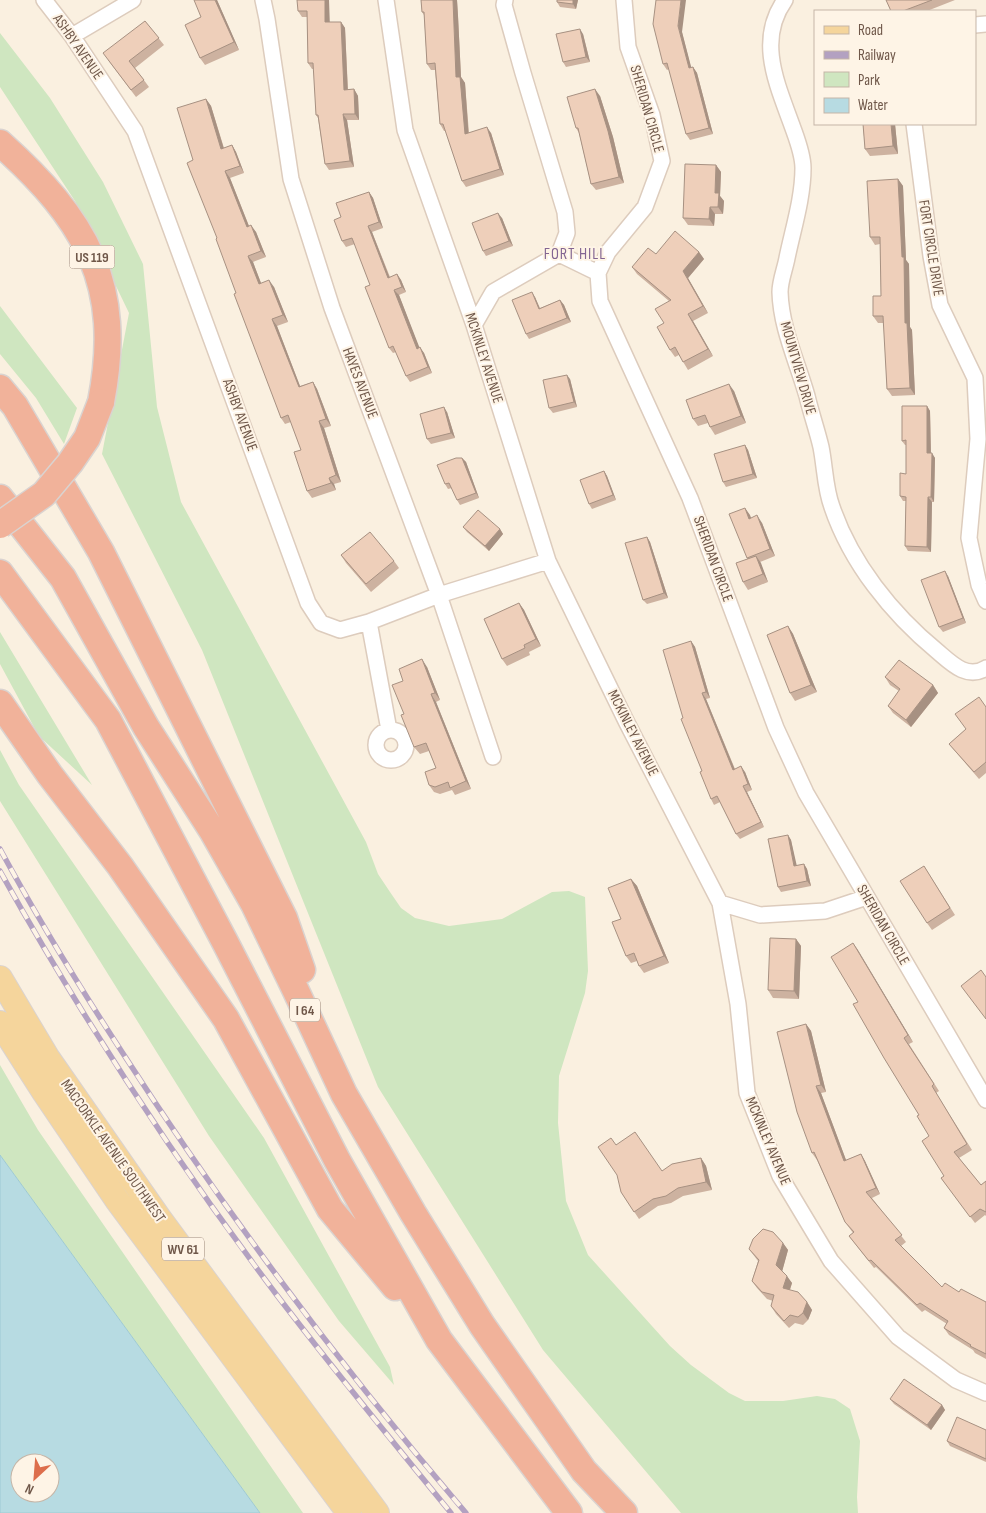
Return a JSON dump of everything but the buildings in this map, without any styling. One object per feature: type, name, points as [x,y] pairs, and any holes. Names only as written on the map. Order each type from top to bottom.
[{"type":"highway","name":"US 119","points":[[0,144],[31,171],[62,207],[82,236],[96,266],[102,286],[108,325],[108,358],[101,402],[87,438],[70,463],[44,494],[0,525]]},
{"type":"highway","points":[[0,388],[15,406],[101,552],[284,918],[344,1094]]},
{"type":"highway","name":"I 64","points":[[0,498],[63,578],[146,727],[213,832],[254,904],[344,1094],[413,1213],[482,1325],[584,1471],[624,1513]]},
{"type":"highway","name":"I 64","points":[[0,573],[108,720],[337,1160],[439,1340],[569,1513]]},
{"type":"highway","points":[[0,703],[50,775],[120,866],[226,1019],[330,1209],[439,1340]]},
{"type":"main road","name":"MACCORKLE AVENUE SOUTHWEST","points":[[0,978],[47,1057],[159,1218],[377,1513]]},
{"type":"main road","name":"MACCORKLE AVENUE SOUTHWEST","points":[[0,1023],[117,1200],[349,1513]]},
{"type":"street","name":"ASHBY AVENUE","points":[[44,0],[72,36],[135,131],[308,603],[321,622],[340,630],[369,622],[439,595],[548,560]]},
{"type":"street","points":[[72,36],[131,0]]},
{"type":"street","name":"HAYES AVENUE","points":[[263,0],[291,179],[332,308],[439,595],[493,758]]},
{"type":"street","name":"MCKINLEY AVENUE","points":[[386,0],[405,130],[474,325],[548,560],[626,721],[720,903],[738,1004],[747,1093],[780,1176],[831,1261],[898,1337],[956,1380],[986,1393]]},
{"type":"street","points":[[474,325],[493,292],[559,254],[567,233],[565,212],[523,73],[504,5],[505,0]]},
{"type":"street","name":"SHERIDAN CIRCLE","points":[[624,0],[628,46],[652,115],[662,161],[645,207],[608,252],[598,273],[600,301],[690,498],[776,728],[806,793],[986,1100]]},
{"type":"street","name":"MOUNTVIEW DRIVE","points":[[785,0],[778,10],[772,31],[770,54],[776,79],[797,140],[803,167],[799,201],[780,290],[784,323],[800,372],[820,446],[831,506],[847,541],[870,581],[918,635],[959,670],[980,672],[986,668]]},
{"type":"street","name":"FORT CIRCLE DRIVE","points":[[914,125],[931,256],[940,305],[974,378],[978,439],[969,538],[979,584],[986,601]]},
{"type":"street","points":[[559,254],[598,273]]},
{"type":"street","points":[[369,622],[389,730]]},
{"type":"street","points":[[720,903],[760,915],[825,911],[867,897]]},
{"type":"green space","points":[[0,33],[50,98],[103,182],[143,264],[157,407],[181,502],[366,842],[378,874],[390,892],[401,908],[415,918],[449,926],[502,919],[552,892],[569,891],[585,897],[588,971],[585,993],[559,1076],[558,1123],[566,1201],[588,1255],[670,1346],[691,1365],[729,1393],[745,1401],[783,1401],[817,1396],[835,1399],[850,1409],[860,1441],[858,1513],[681,1513],[543,1350],[378,1087],[202,650],[102,454],[129,313],[75,201],[0,87]]},
{"type":"green space","points":[[0,306],[77,408],[64,444],[36,398],[0,354]]},
{"type":"green space","points":[[0,632],[92,785],[40,737],[0,664]]},
{"type":"green space","points":[[0,750],[19,785],[264,1138],[390,1367],[394,1385],[339,1321],[209,1136],[0,801]]},
{"type":"green space","points":[[0,1065],[38,1130],[303,1513],[260,1513],[0,1155]]},
{"type":"water","points":[[0,1155],[260,1513],[0,1513]]},
{"type":"railway","points":[[0,849],[44,927],[90,1002],[202,1171],[286,1288],[374,1402],[466,1513]]},
{"type":"railway","points":[[0,871],[97,1034],[202,1192],[297,1322],[451,1513]]},
{"type":"district","name":"FORT HILL","points":[[575,254]]}]
